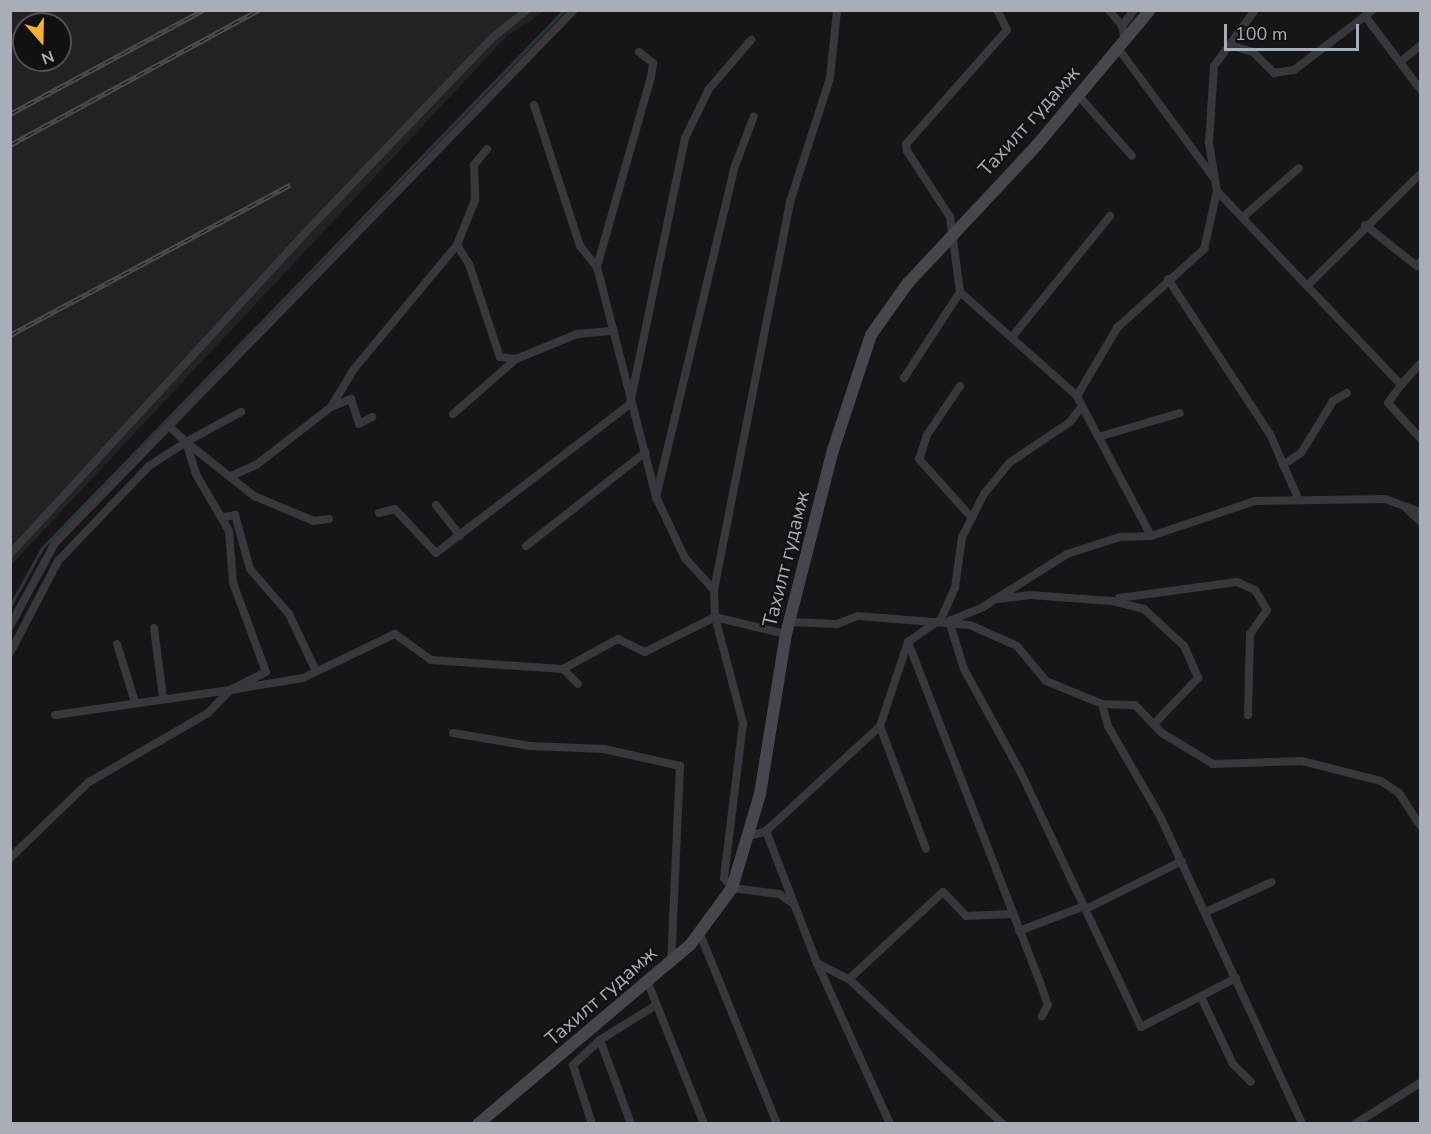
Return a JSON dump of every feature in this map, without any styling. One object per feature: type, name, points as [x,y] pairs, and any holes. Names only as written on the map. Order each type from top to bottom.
[{"type":"main road","name":"Тахилт гудамж","points":[[478,1124],[648,983],[700,934],[732,888],[750,836],[788,628],[833,450],[871,335],[955,231],[1078,95],[1150,10]]},
{"type":"street","points":[[10,554],[305,233],[493,37],[527,10]]},
{"type":"street","points":[[10,626],[45,556],[574,10]]},
{"type":"street","points":[[794,904],[779,894],[732,888],[724,875],[745,737],[715,617],[714,590],[790,202],[830,78],[837,10]]},
{"type":"street","points":[[904,378],[960,292],[955,231],[906,144],[1007,30],[998,10]]},
{"type":"street","points":[[1109,10],[1122,26]]},
{"type":"street","points":[[1134,10],[1122,26],[1121,44],[1215,179]]},
{"type":"street","points":[[1077,396],[1117,328],[1168,279],[1204,249],[1217,191],[1212,90],[1214,66],[1255,10]]},
{"type":"street","points":[[1229,45],[1253,52],[1274,73],[1294,70],[1369,13],[1420,89]]},
{"type":"street","points":[[379,513],[395,509],[436,552],[460,536],[630,404],[685,138],[709,89],[751,40]]},
{"type":"street","points":[[1400,62],[1420,46]]},
{"type":"street","points":[[597,267],[651,77],[653,63],[639,52]]},
{"type":"street","points":[[1078,95],[1132,156]]},
{"type":"street","points":[[534,105],[580,246],[597,267],[630,404],[646,452],[656,497],[685,558],[714,590]]},
{"type":"street","points":[[656,497],[735,166],[754,116]]},
{"type":"street","points":[[331,407],[354,369],[457,245],[475,200],[474,165],[487,148]]},
{"type":"street","points":[[1243,217],[1299,168]]},
{"type":"street","points":[[1309,284],[1365,225],[1420,174]]},
{"type":"street","points":[[1217,191],[1309,284],[1401,385]]},
{"type":"street","points":[[1012,337],[1110,216]]},
{"type":"street","points":[[1365,225],[1419,266]]},
{"type":"street","points":[[457,245],[469,264],[500,357],[516,359]]},
{"type":"street","points":[[1168,279],[1248,398],[1298,498]]},
{"type":"street","points":[[960,292],[1077,396],[1151,536]]},
{"type":"street","points":[[453,414],[516,359],[577,334],[614,331]]},
{"type":"street","points":[[1420,364],[1388,404],[1420,438]]},
{"type":"street","points":[[960,386],[927,435],[919,459],[972,518]]},
{"type":"street","points":[[1283,465],[1301,453],[1325,410],[1347,393]]},
{"type":"street","points":[[231,476],[256,465],[331,407],[351,399],[359,424],[372,417]]},
{"type":"street","points":[[1082,406],[1070,422],[1009,463],[972,518],[962,537],[955,588],[945,620],[964,669],[1085,907],[1142,1027],[1236,978]]},
{"type":"street","points":[[10,653],[58,561],[149,466],[186,442],[241,412]]},
{"type":"street","points":[[1098,437],[1180,413]]},
{"type":"street","points":[[170,427],[186,442],[265,501],[314,521],[329,519]]},
{"type":"street","points":[[10,858],[88,782],[208,713],[230,690],[266,672],[233,582],[224,517],[196,474],[186,442]]},
{"type":"street","points":[[526,546],[646,452]]},
{"type":"street","points":[[750,836],[766,831],[880,726],[908,642],[945,620],[994,600],[1067,554],[1120,537],[1151,536],[1255,501],[1298,498],[1385,499],[1420,512]]},
{"type":"street","points":[[1385,499],[1420,521]]},
{"type":"street","points":[[436,505],[460,536]]},
{"type":"street","points":[[224,517],[235,515],[250,569],[289,614],[316,671]]},
{"type":"street","points":[[1100,600],[1237,582],[1255,590],[1267,610],[1250,634],[1248,715]]},
{"type":"street","points":[[994,600],[1030,595],[1100,600],[1144,609],[1184,646],[1198,678],[1154,724]]},
{"type":"street","points":[[55,715],[163,697],[230,690],[316,671],[395,634],[431,660],[563,669],[618,639],[645,652],[715,617],[788,628],[837,624],[858,616],[945,620],[1002,636],[1046,681],[1102,704],[1136,705],[1154,724],[1214,764],[1302,760],[1382,781],[1399,793],[1420,825]]},
{"type":"street","points":[[154,628],[163,697]]},
{"type":"street","points":[[908,642],[1048,1005],[1042,1016]]},
{"type":"street","points":[[117,644],[135,702]]},
{"type":"street","points":[[563,669],[578,684]]},
{"type":"street","points":[[1102,704],[1108,726],[1182,861],[1302,1124]]},
{"type":"street","points":[[880,726],[926,849]]},
{"type":"street","points":[[453,733],[530,746],[604,749],[680,766],[671,961]]},
{"type":"street","points":[[766,831],[817,963],[890,1124]]},
{"type":"street","points":[[1019,931],[1085,907],[1182,861]]},
{"type":"street","points":[[1206,912],[1272,882]]},
{"type":"street","points":[[849,979],[943,891],[966,916],[1011,914]]},
{"type":"street","points":[[700,934],[777,1124]]},
{"type":"street","points":[[817,963],[849,979],[1003,1124]]},
{"type":"street","points":[[648,983],[704,1124]]},
{"type":"street","points":[[1201,997],[1233,1064],[1251,1082]]},
{"type":"street","points":[[592,1124],[573,1065],[600,1040],[656,1005]]},
{"type":"street","points":[[600,1040],[631,1124]]},
{"type":"street","points":[[1355,1124],[1420,1083]]},
{"type":"shaded area","points":[[11,11],[545,11],[507,36],[11,565]]},
{"type":"waterway","points":[[10,606],[42,548],[564,10]]},
{"type":"railway","points":[[10,114],[203,10]]},
{"type":"railway","points":[[10,145],[259,10]]},
{"type":"railway","points":[[10,335],[290,185]]}]
